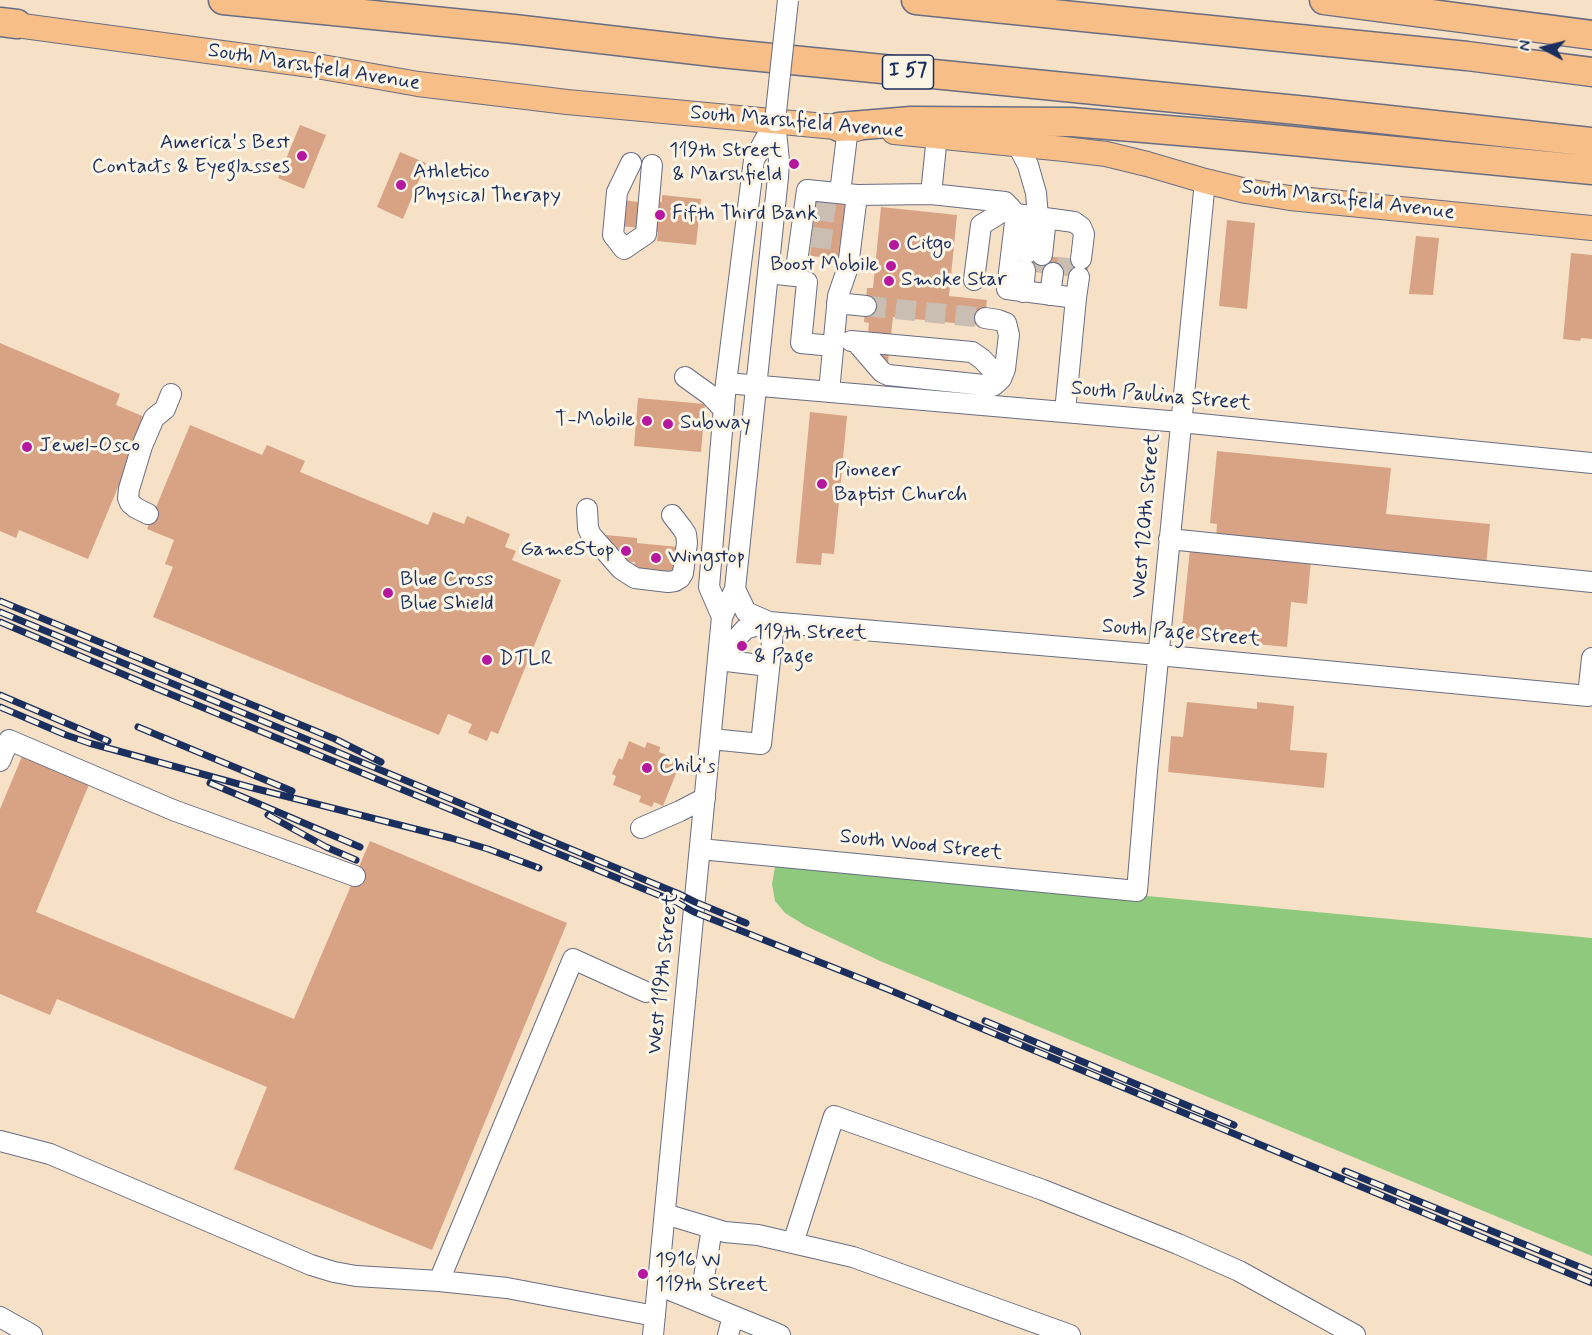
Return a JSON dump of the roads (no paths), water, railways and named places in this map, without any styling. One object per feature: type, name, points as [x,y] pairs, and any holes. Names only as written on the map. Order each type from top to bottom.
[{"type":"highway","name":"I 57","points":[[223,0],[514,29],[745,56],[1318,112],[1592,142]]},
{"type":"highway","points":[[916,0],[1467,56],[1592,72]]},
{"type":"highway","points":[[1324,0],[1592,35]]},
{"type":"highway","points":[[844,127],[911,121],[1072,122],[1592,170]]},
{"type":"main road","name":"South Marshfield Avenue","points":[[6,23],[310,65],[418,84],[567,102],[1106,154],[1246,191],[1290,198],[1592,228]]},
{"type":"street","name":"West 119th Street","points":[[654,1325],[722,617],[735,589],[780,161],[775,121],[788,0]]},
{"type":"street","name":"West 119th Street","points":[[722,617],[709,587],[726,383],[754,160],[775,121]]},
{"type":"street","points":[[829,392],[837,300],[848,267],[849,204],[844,127]]},
{"type":"street","points":[[931,194],[937,136]]},
{"type":"street","points":[[1017,144],[1028,165],[1036,193],[1039,216],[1054,265],[1050,295],[1065,412]]},
{"type":"street","points":[[641,164],[646,234],[627,252],[613,235],[617,192],[641,164]]},
{"type":"street","name":"West 120th Street","points":[[1137,891],[1180,422],[1205,181]]},
{"type":"street","points":[[1000,380],[982,359],[972,352],[856,342],[801,343],[801,279],[809,210],[807,190],[849,204],[931,194],[1005,202],[1039,216],[1081,227],[1084,234],[1054,265],[1050,295]]},
{"type":"street","points":[[974,280],[981,225],[1039,216]]},
{"type":"street","points":[[1039,216],[1007,290],[1050,295]]},
{"type":"street","points":[[768,273],[801,279],[837,300],[866,306]]},
{"type":"street","points":[[856,342],[882,372],[888,375],[993,386],[1000,380],[1005,369],[1009,335],[1006,323],[985,318]]},
{"type":"street","points":[[685,377],[710,395],[724,410]]},
{"type":"street","name":"South Paulina Street","points":[[726,383],[1180,422],[1592,463]]},
{"type":"street","points":[[148,514],[130,503],[129,489],[135,472],[151,448],[168,401]]},
{"type":"street","points":[[587,509],[588,528],[591,535],[621,569],[635,578],[668,582],[675,581],[683,573],[687,543],[686,534],[672,515]]},
{"type":"street","points":[[1169,539],[1592,582]]},
{"type":"street","name":"South Page Street","points":[[735,589],[746,612],[772,622],[1588,696],[1592,658]]},
{"type":"street","points":[[711,739],[761,744],[772,622]]},
{"type":"street","name":"South Page Street","points":[[718,660],[745,629],[772,622]]},
{"type":"street","points":[[718,660],[769,666]]},
{"type":"street","points":[[0,760],[9,740],[173,810],[355,876]]},
{"type":"street","points":[[641,828],[705,798]]},
{"type":"street","name":"South Wood Street","points":[[700,849],[1137,891]]},
{"type":"street","points":[[439,1281],[573,959],[646,992]]},
{"type":"street","points":[[793,1243],[834,1116],[1043,1191],[1178,1244],[1239,1271],[1356,1335]]},
{"type":"street","points":[[0,1141],[50,1154],[81,1166],[326,1270],[356,1276],[439,1281],[517,1290],[654,1325]]},
{"type":"street","points":[[665,1214],[725,1232],[758,1235],[853,1257],[1070,1335]]},
{"type":"street","points":[[700,1302],[712,1228]]},
{"type":"street","points":[[658,1285],[780,1335]]},
{"type":"street","points":[[728,1335],[733,1316]]},
{"type":"street","points":[[0,1317],[32,1335]]},
{"type":"tunnel","points":[[815,210],[847,214]]},
{"type":"tunnel","points":[[812,237],[844,241]]},
{"type":"tunnel","points":[[1040,272],[1042,255]]},
{"type":"tunnel","points":[[1066,275],[1068,258]]},
{"type":"tunnel","points":[[866,306],[985,318]]},
{"type":"railway","points":[[0,601],[335,739],[381,762]]},
{"type":"railway","points":[[0,612],[746,923]]},
{"type":"railway","points":[[0,622],[1592,1283]]},
{"type":"railway","points":[[0,695],[108,741]]},
{"type":"railway","points":[[0,707],[89,743],[253,788],[451,838],[539,868]]},
{"type":"railway","points":[[138,727],[292,791]]},
{"type":"railway","points":[[210,783],[360,847]]},
{"type":"railway","points":[[268,815],[326,847],[356,860]]},
{"type":"railway","points":[[985,1021],[1234,1125]]},
{"type":"railway","points":[[1345,1171],[1592,1272]]},
{"type":"place","name":"America's Best Contacts & Eyeglasses","points":[[302,156]]},
{"type":"place","name":"119th Street & Marshfield","points":[[794,164]]},
{"type":"place","name":"Athletico Physical Therapy","points":[[401,185]]},
{"type":"place","name":"Fifth Third Bank","points":[[660,215]]},
{"type":"place","name":"Citgo","points":[[894,245]]},
{"type":"place","name":"Boost Mobile","points":[[891,266]]},
{"type":"place","name":"Smoke Star","points":[[889,281]]},
{"type":"place","name":"T-Mobile","points":[[647,421]]},
{"type":"place","name":"Subway","points":[[668,424]]},
{"type":"place","name":"Jewel-Osco","points":[[27,447]]},
{"type":"place","name":"Pioneer Baptist Church","points":[[822,484]]},
{"type":"place","name":"GameStop","points":[[626,551]]},
{"type":"place","name":"Wingstop","points":[[656,558]]},
{"type":"place","name":"Blue Cross Blue Shield","points":[[388,593]]},
{"type":"place","name":"119th Street & Page","points":[[742,646]]},
{"type":"place","name":"DTLR","points":[[487,660]]},
{"type":"place","name":"Chili's","points":[[647,768]]},
{"type":"place","name":"1916 W 119th Street","points":[[643,1274]]}]
